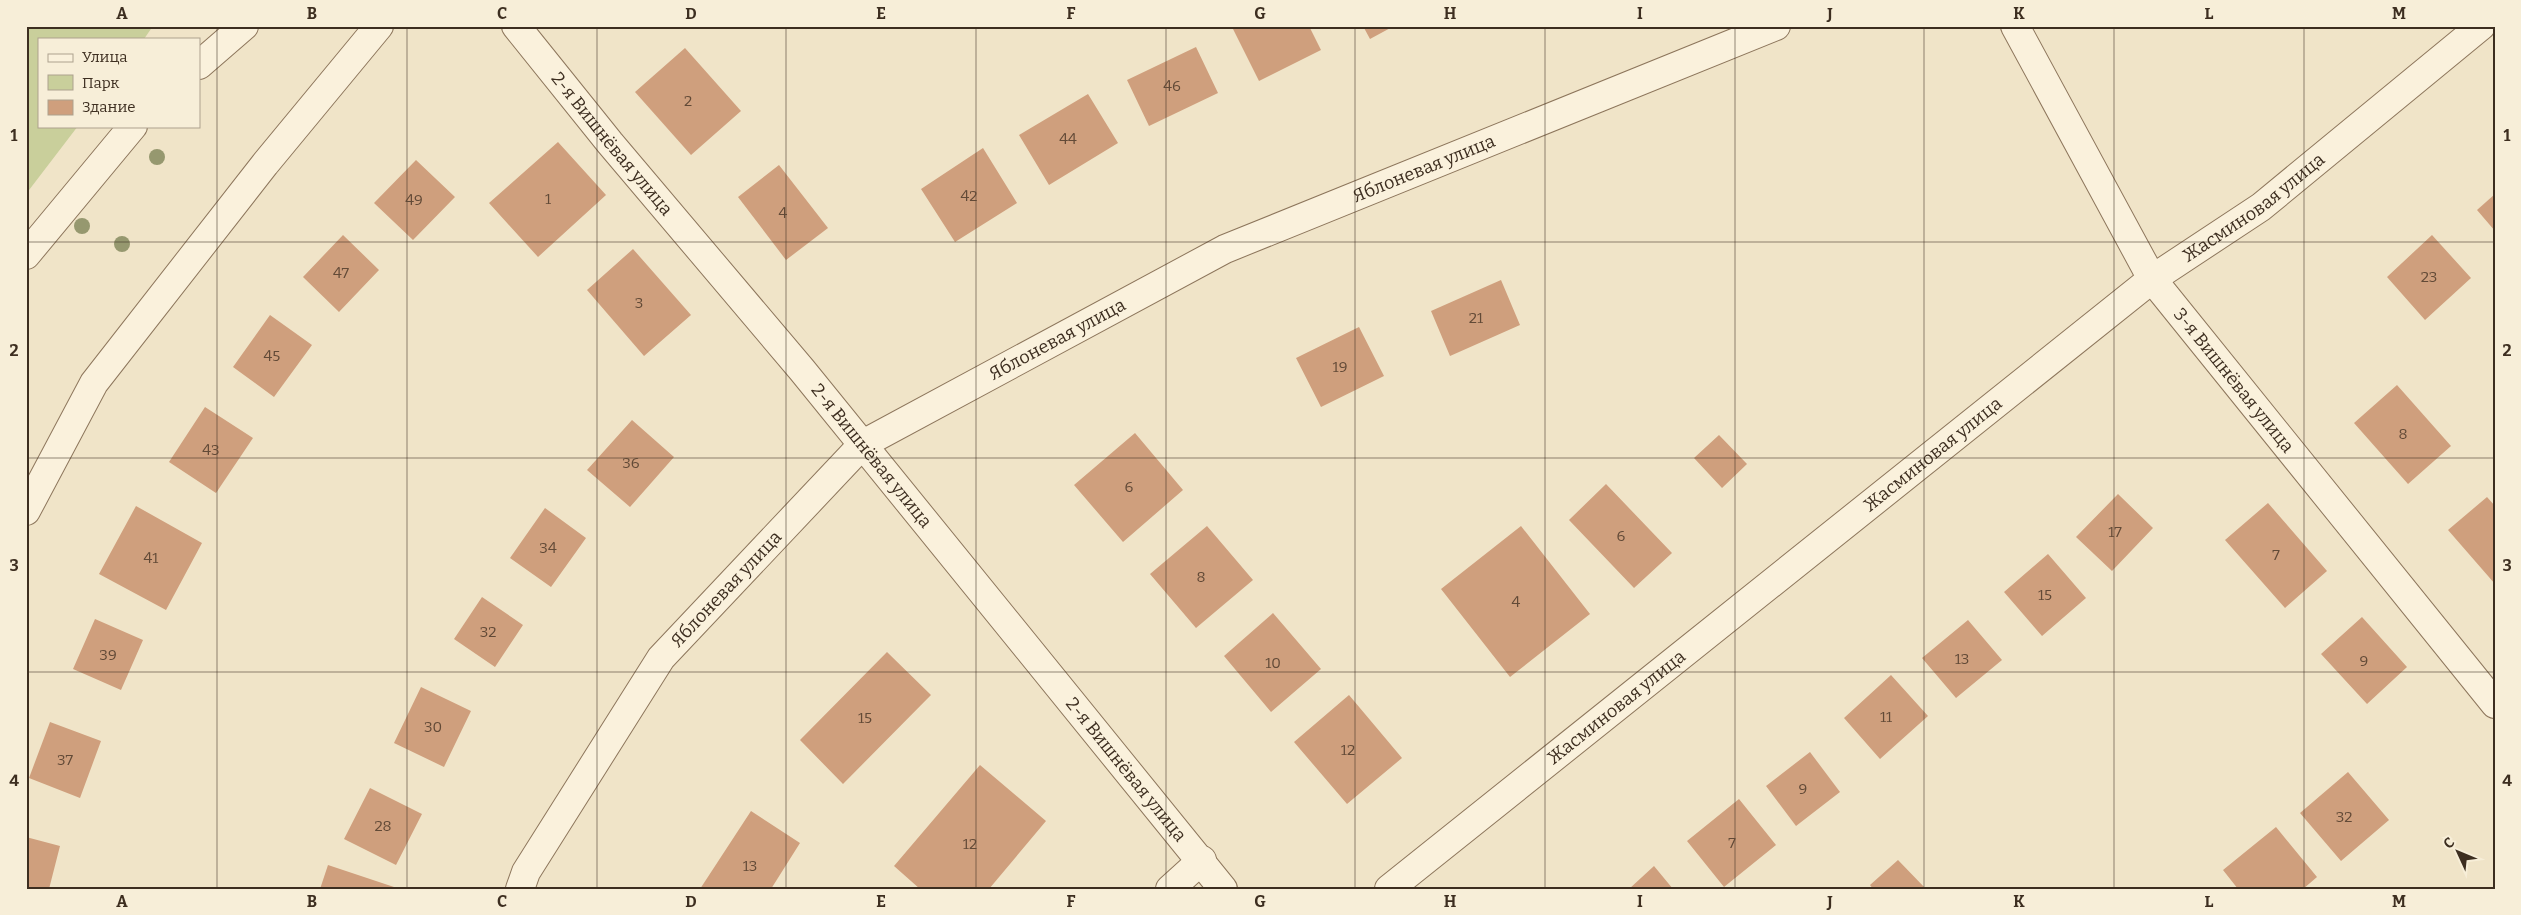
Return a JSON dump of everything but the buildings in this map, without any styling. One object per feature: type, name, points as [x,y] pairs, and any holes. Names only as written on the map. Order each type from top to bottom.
[{"type":"street","points":[[200,65],[244,26]]},
{"type":"street","points":[[26,511],[94,384],[265,164],[379,26]]},
{"type":"street","name":"2-я Вишнёвая улица","points":[[516,26],[610,143],[863,444],[1128,774],[1202,860],[1223,889]]},
{"type":"street","name":"Яблоневая улица","points":[[520,889],[526,872],[662,658],[863,444],[1225,249],[1776,26]]},
{"type":"street","name":"3-я Вишнёвая улица","points":[[2015,26],[2152,279],[2495,704]]},
{"type":"street","name":"Жасминовая улица","points":[[1389,889],[2152,279],[2262,207],[2481,26]]},
{"type":"street","points":[[26,255],[131,128]]},
{"type":"street","points":[[1170,889],[1202,860]]},
{"type":"green space","points":[[26,26],[153,26],[145,38],[38,38],[38,128],[76,128],[26,194]]}]
